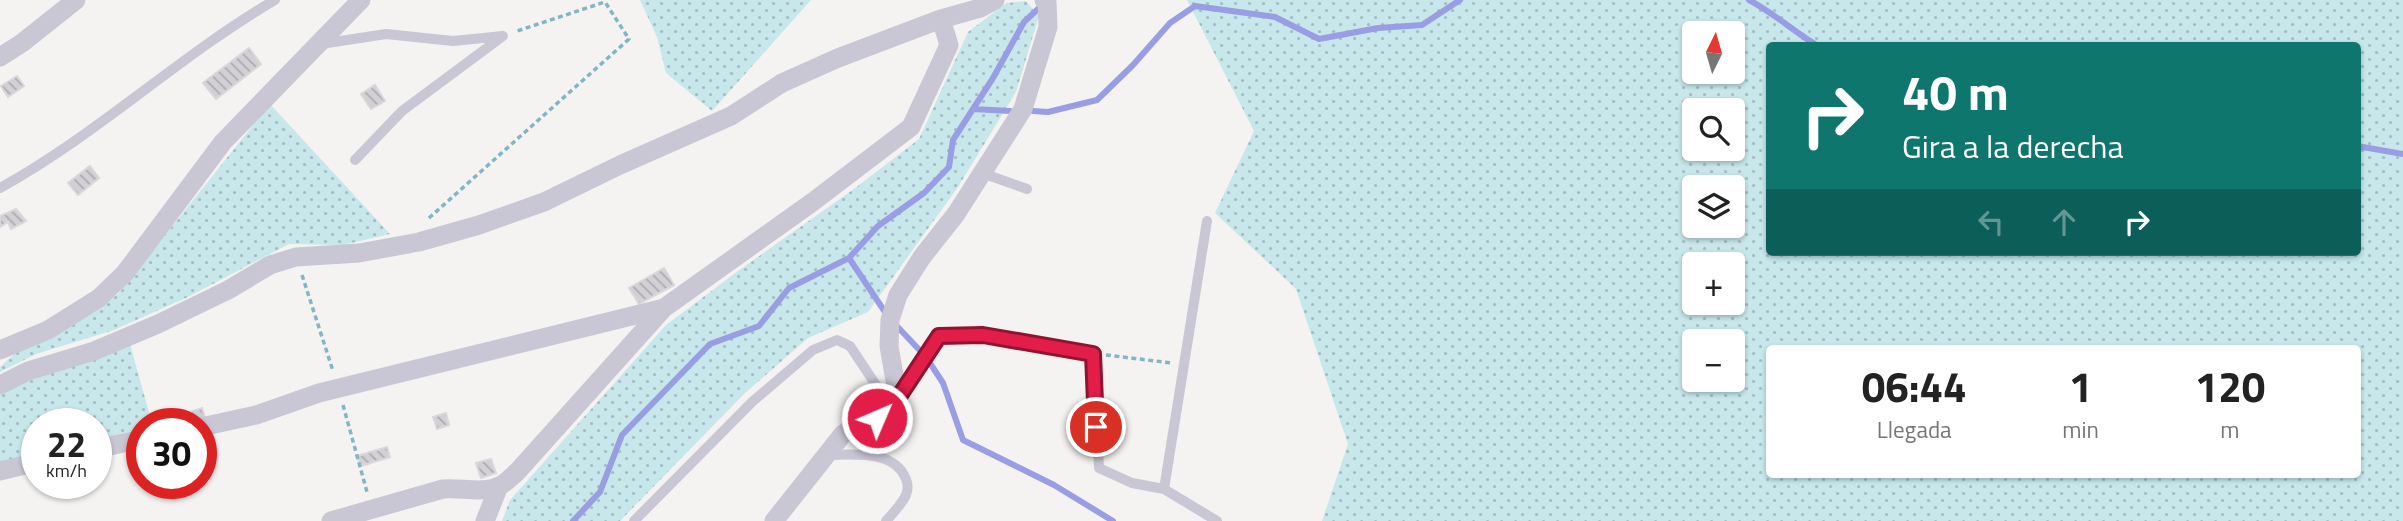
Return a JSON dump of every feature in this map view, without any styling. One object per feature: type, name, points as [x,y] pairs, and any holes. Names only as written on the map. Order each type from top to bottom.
[{"type":"street","points":[[0,57],[76,0]]},
{"type":"street","points":[[0,349],[48,330],[99,298],[125,273],[223,142],[361,0]]},
{"type":"street","points":[[0,385],[28,371],[94,351],[159,324],[228,290],[270,265],[296,257],[359,253],[399,246],[479,225],[544,202],[731,116],[782,83],[838,58],[940,19],[980,8],[995,0]]},
{"type":"street","points":[[774,521],[843,434],[857,425],[877,418],[894,402],[889,346],[890,320],[898,295],[922,257],[956,214],[1023,109],[1048,27],[1047,3],[1044,0]]},
{"type":"street","points":[[331,521],[443,489],[499,486],[517,472],[664,307],[814,201],[911,127],[949,45],[940,19]]},
{"type":"street","points":[[217,424],[256,415],[319,393],[664,307]]},
{"type":"street","points":[[0,471],[21,466]]},
{"type":"street","points":[[485,521],[499,486]]},
{"type":"lane","points":[[0,188],[42,164],[120,110],[190,55],[275,0]]},
{"type":"lane","points":[[317,45],[386,34],[453,41],[503,36]]},
{"type":"lane","points":[[355,160],[401,110],[503,36]]},
{"type":"lane","points":[[982,173],[1027,189]]},
{"type":"lane","points":[[1164,489],[1207,220]]},
{"type":"lane","points":[[634,521],[752,402],[813,350],[837,340],[850,346],[894,402],[939,336],[983,335],[1093,354],[1099,468],[1132,483],[1164,489],[1217,521]]},
{"type":"lane","points":[[826,455],[873,456],[892,462],[903,472],[908,483],[906,494],[886,521]]},
{"type":"path","points":[[399,246],[629,38],[605,2],[503,36]]},
{"type":"path","points":[[1093,354],[1184,364]]},
{"type":"shaded area","points":[[640,0],[811,0],[712,111],[666,73],[657,37]]},
{"type":"shaded area","points":[[1187,0],[2403,0],[2403,521],[1322,521],[1348,444],[1296,289],[1215,213],[1254,131]]},
{"type":"shaded area","points":[[1026,1],[1039,16],[1016,92],[958,187],[868,312],[808,338],[744,394],[620,521],[502,521],[510,500],[666,325],[919,139],[968,32],[1006,3]]},
{"type":"shaded area","points":[[270,104],[390,234],[343,245],[289,244],[188,297],[114,330],[36,354],[0,372],[0,367],[22,347],[64,330],[118,294]]},
{"type":"shaded area","points":[[130,344],[148,408],[126,408],[126,433],[112,436],[112,408],[21,408],[21,459],[0,464],[0,391]]},
{"type":"building","points":[[249,48],[261,64],[216,99],[203,83]]},
{"type":"building","points":[[17,76],[24,86],[8,97],[1,86]]},
{"type":"building","points":[[375,85],[385,101],[371,109],[361,94]]},
{"type":"building","points":[[90,166],[99,178],[78,195],[68,183]]},
{"type":"building","points":[[16,209],[26,221],[11,229],[8,222],[0,227],[0,216]]},
{"type":"building","points":[[664,268],[674,285],[639,304],[629,288]]},
{"type":"building","points":[[446,413],[449,425],[437,429],[433,417]]},
{"type":"building","points":[[387,447],[390,457],[361,466],[357,456]]},
{"type":"building","points":[[491,459],[496,473],[481,478],[476,463]]},
{"type":"waterway","points":[[1033,111],[1048,112],[1097,100],[1170,23],[1195,6],[1275,17],[1319,39],[1378,28],[1422,25],[1460,0]]},
{"type":"waterway","points":[[1749,0],[1812,42]]},
{"type":"waterway","points":[[573,521],[600,492],[622,435],[710,344],[759,326],[789,288],[849,258],[878,226],[924,193],[949,167],[953,140],[993,78],[1024,22],[1038,9]]},
{"type":"waterway","points":[[973,109],[1010,111]]},
{"type":"waterway","points":[[2361,147],[2403,154]]},
{"type":"waterway","points":[[849,258],[887,315]]},
{"type":"waterway","points":[[894,323],[926,357],[943,383],[963,440],[1054,485],[1113,521]]},
{"type":"route","points":[[877,418],[898,398],[939,336],[983,335],[1093,354],[1096,427]]}]
